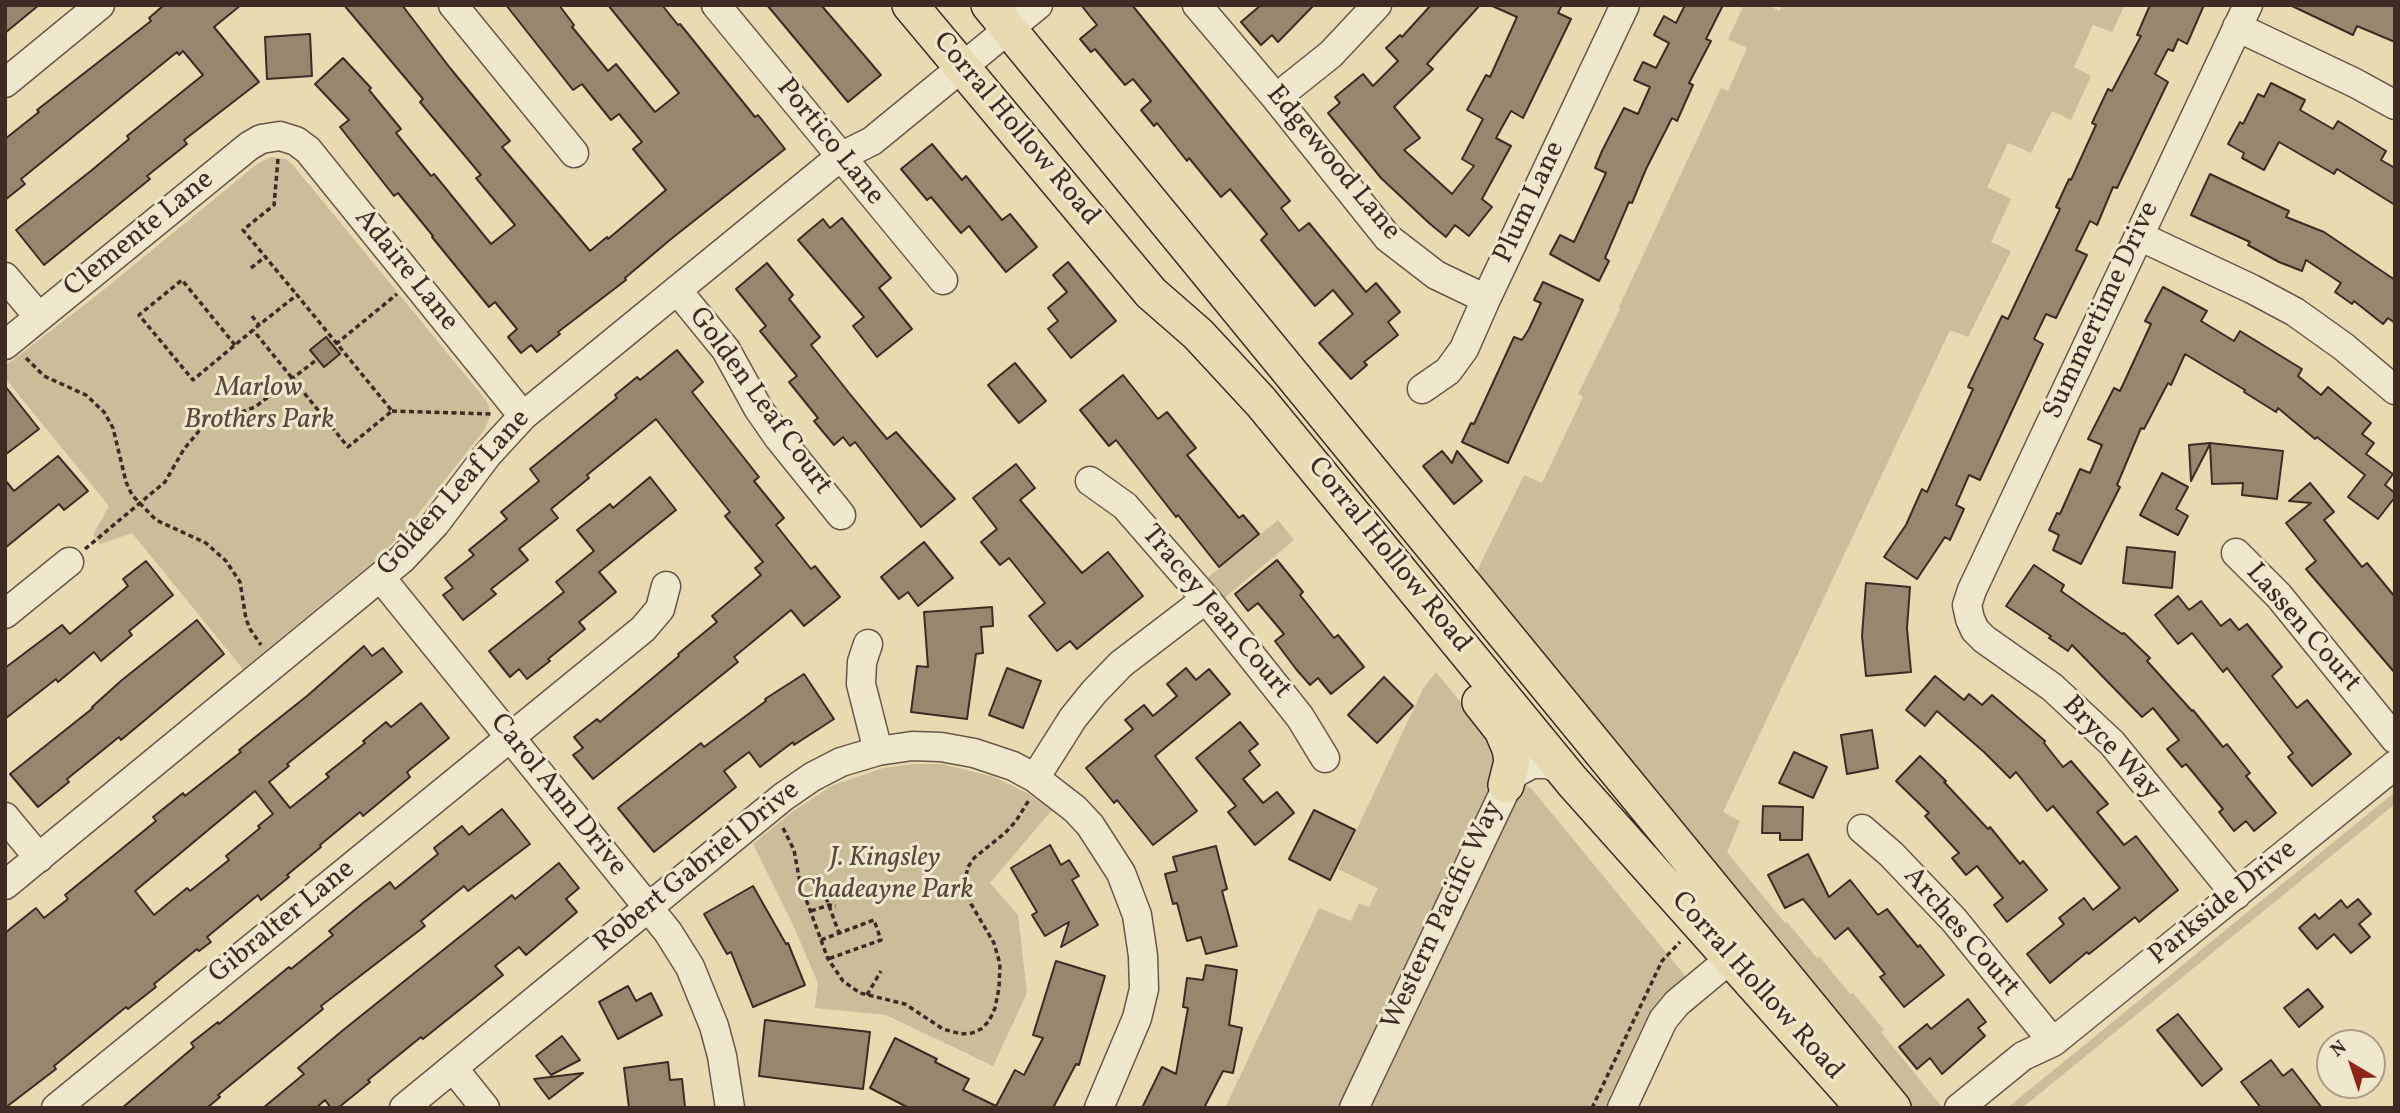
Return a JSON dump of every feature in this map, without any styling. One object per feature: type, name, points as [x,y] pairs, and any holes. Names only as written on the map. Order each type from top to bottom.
[{"type":"main road","name":"Corral Hollow Road","points":[[910,5],[1152,293],[1198,334],[1261,402],[1563,771],[1855,1105]]},
{"type":"main road","name":"Corral Hollow Road","points":[[1002,14],[1893,1108]]},
{"type":"main road","points":[[1152,293],[1206,368],[1502,730],[1512,761],[1506,785]]},
{"type":"main road","points":[[1609,823],[1630,816],[1640,797]]},
{"type":"street","points":[[5,83],[100,5]]},
{"type":"street","points":[[453,5],[574,153]]},
{"type":"street","name":"Portico Lane","points":[[716,5],[943,280]]},
{"type":"street","name":"Golden Leaf Lane","points":[[5,885],[381,578],[435,524],[488,454],[523,416],[840,157],[860,127],[957,60],[1002,14],[1038,5]]},
{"type":"street","name":"Edgewood Lane","points":[[1197,5],[1276,97],[1388,238],[1436,275],[1486,299]]},
{"type":"street","points":[[1276,97],[1331,54],[1377,5]]},
{"type":"street","name":"Plum Lane","points":[[1422,389],[1448,371],[1465,349],[1625,5]]},
{"type":"street","points":[[2242,16],[2395,105]]},
{"type":"street","name":"Summertime Drive","points":[[1970,619],[1967,605],[1972,590],[2242,16]]},
{"type":"street","name":"Adaire Lane","points":[[280,136],[296,141],[307,150],[523,416]]},
{"type":"street","name":"Clemente Lane","points":[[8,343],[249,146],[261,139],[280,136]]},
{"type":"street","points":[[2139,236],[2295,312],[2344,346],[2395,390]]},
{"type":"street","points":[[5,277],[39,317]]},
{"type":"street","name":"Golden Leaf Court","points":[[677,290],[726,350],[758,408],[778,437],[841,515]]},
{"type":"street","name":"Tracey Jean Court","points":[[1090,481],[1125,506],[1206,599],[1300,717],[1325,758]]},
{"type":"street","name":"Lassen Court","points":[[2236,553],[2278,596],[2395,739]]},
{"type":"street","points":[[5,614],[69,562]]},
{"type":"street","name":"Carol Ann Drive","points":[[381,578],[668,932],[690,967],[702,996],[722,1056],[730,1108]]},
{"type":"street","name":"Gibralter Lane","points":[[56,1108],[643,629],[660,609],[666,586]]},
{"type":"street","points":[[1035,778],[1073,718],[1094,692],[1121,664],[1206,599]]},
{"type":"street","name":"Bryce Way","points":[[1970,619],[1975,630],[1984,639],[2052,687],[2112,743],[2236,895]]},
{"type":"street","points":[[868,644],[862,662],[861,684],[878,751]]},
{"type":"street","name":"Robert Gabriel Drive","points":[[404,1108],[783,797],[841,762],[878,751],[912,746],[941,747],[974,753],[1013,766],[1035,778],[1075,809],[1090,825],[1121,873],[1137,915],[1143,956],[1144,989],[1137,1018],[1098,1108]]},
{"type":"street","name":"Western Pacific Way","points":[[1354,1108],[1506,785],[1517,772],[1532,764],[1548,764],[1563,771]]},
{"type":"street","name":"Parkside Drive","points":[[1959,1108],[2024,1056],[2053,1042],[2395,765]]},
{"type":"street","points":[[5,817],[39,858]]},
{"type":"street","name":"Arches Court","points":[[1862,830],[1891,854],[1954,920],[2053,1042]]},
{"type":"street","points":[[1622,1108],[1663,1020],[1677,1003],[1730,959]]},
{"type":"street","name":"Parkside Drive","points":[[1987,1108],[2034,1070],[2053,1042]]},
{"type":"street","points":[[453,1068],[485,1108]]},
{"type":"path","points":[[280,136],[274,205],[243,230],[392,411]]},
{"type":"path","points":[[251,268],[265,257]]},
{"type":"path","points":[[235,345],[182,280],[139,315],[193,380],[297,295]]},
{"type":"path","points":[[336,344],[414,281]]},
{"type":"path","points":[[252,316],[259,325]]},
{"type":"path","points":[[253,330],[348,447],[392,411],[523,416]]},
{"type":"path","points":[[8,343],[44,376],[86,395],[104,412],[116,438],[126,482],[139,505],[165,526],[206,543],[226,561],[240,582],[250,629],[276,663]]},
{"type":"path","points":[[69,562],[165,482],[184,449],[199,431],[209,424],[255,407],[315,360]]},
{"type":"path","points":[[768,810],[790,840],[800,883],[828,959],[843,981],[852,989],[867,995],[905,1004],[943,1030],[951,1033],[972,1033],[981,1030],[989,1021],[999,988],[1000,964],[994,943],[971,904],[966,876],[974,858],[997,841],[1016,821],[1027,804],[1035,778]]},
{"type":"path","points":[[800,883],[818,876],[839,933]]},
{"type":"path","points":[[811,912],[829,905],[836,906]]},
{"type":"path","points":[[821,940],[874,920],[881,940],[828,959]]},
{"type":"path","points":[[867,995],[881,971]]},
{"type":"green space","points":[[1744,5],[1768,5],[1779,11],[1783,5],[2125,5],[2112,32],[2093,25],[2074,67],[2091,76],[2071,120],[2052,111],[2031,153],[2008,143],[1987,187],[2011,199],[1991,242],[2011,251],[1968,337],[1950,330],[1723,812],[1740,821],[1727,852],[1785,923],[1787,922],[1817,958],[1820,957],[1884,1030],[1881,1032],[1942,1107],[1940,1108],[1910,1108],[1906,1104],[1474,577],[1524,475],[1542,483],[1583,397],[1578,394],[1721,88],[1728,91],[1747,48],[1728,39]]},
{"type":"green space","name":"Marlow Brothers Park","points":[[271,157],[286,159],[293,165],[485,399],[490,416],[485,429],[404,532],[374,561],[243,669],[132,533],[100,544],[93,535],[109,506],[5,378],[5,366],[101,292],[257,164]]},
{"type":"green space","points":[[1278,520],[1294,540],[1217,604],[1201,583]]},
{"type":"green space","points":[[1436,672],[1499,749],[1496,778],[1340,1108],[1225,1108],[1319,908],[1351,921],[1359,903],[1369,907],[1378,888],[1338,869],[1423,689]]},
{"type":"green space","name":"J. Kingsley Chadeayne Park","points":[[942,764],[994,777],[1027,793],[1052,810],[990,883],[1018,915],[1027,993],[993,1066],[886,1015],[815,1008],[818,983],[753,844],[792,812],[833,785],[883,768]]},
{"type":"green space","points":[[1522,784],[1531,788],[1687,978],[1620,1080],[1607,1108],[1359,1108]]},
{"type":"green space","points":[[2395,792],[2395,804],[2022,1108],[2007,1108]]},
{"type":"building","points":[[5,5],[39,5],[5,33]]},
{"type":"building","points":[[164,5],[241,5],[214,27],[259,82],[184,140],[187,144],[147,176],[150,179],[44,265],[16,230],[92,170],[129,139],[127,136],[203,75],[183,51],[179,55],[177,52],[21,179],[25,184],[5,200],[5,139],[39,112],[37,110],[151,21],[149,18]]},
{"type":"building","points":[[344,5],[402,5],[510,141],[502,147],[590,251],[666,190],[633,149],[642,142],[619,114],[611,120],[582,84],[573,90],[506,5],[559,5],[574,25],[572,27],[608,71],[616,64],[655,112],[679,93],[608,5],[662,5],[785,149],[671,239],[625,278],[626,280],[558,332],[560,334],[537,352],[531,345],[521,353],[508,337],[517,329],[495,302],[489,307],[398,193],[394,196],[340,127],[349,120],[315,84],[343,58],[371,88],[369,90],[401,129],[396,133],[431,176],[434,174],[491,244],[515,225],[476,178],[481,175],[420,102],[423,99]]},
{"type":"building","points":[[767,5],[821,5],[881,75],[848,102]]},
{"type":"building","points":[[1081,5],[1132,5],[1290,201],[1281,208],[1299,231],[1309,223],[1366,292],[1376,283],[1400,312],[1388,322],[1398,335],[1364,362],[1367,365],[1351,379],[1319,343],[1353,314],[1333,290],[1315,306],[1261,240],[1267,234],[1230,189],[1221,197],[1189,158],[1187,161],[1157,123],[1154,126],[1141,110],[1151,101],[1133,79],[1125,85],[1095,49],[1091,52],[1080,39],[1097,25]]},
{"type":"building","points":[[1261,5],[1314,5],[1278,42],[1272,35],[1261,45],[1241,22]]},
{"type":"building","points":[[1431,5],[1480,5],[1427,64],[1433,69],[1394,107],[1420,138],[1404,150],[1452,194],[1474,166],[1462,159],[1483,119],[1467,110],[1486,75],[1490,77],[1517,17],[1490,5],[1562,5],[1558,13],[1571,19],[1523,118],[1511,111],[1496,138],[1511,146],[1482,199],[1492,207],[1469,236],[1455,225],[1446,237],[1429,223],[1381,178],[1328,113],[1340,103],[1335,97],[1363,74],[1373,86],[1398,61],[1386,48],[1400,35],[1402,37]]},
{"type":"building","points":[[1685,5],[1723,5],[1706,39],[1711,41],[1689,83],[1693,85],[1677,121],[1672,118],[1632,203],[1629,202],[1605,258],[1609,261],[1599,281],[1550,254],[1560,235],[1574,242],[1606,173],[1595,168],[1602,151],[1624,108],[1638,114],[1650,87],[1634,80],[1643,62],[1656,68],[1669,43],[1654,35],[1664,16],[1676,23]]},
{"type":"building","points":[[2150,5],[2204,5],[2187,44],[2178,39],[2173,51],[2168,49],[2155,74],[2168,82],[2117,188],[2113,187],[2097,225],[2090,221],[2076,250],[2087,255],[2056,318],[2046,314],[2034,339],[2043,344],[1980,480],[1969,475],[1956,505],[1964,509],[1950,540],[1945,537],[1917,579],[1884,557],[1906,525],[1922,489],[1927,492],[1973,389],[1968,387],[2002,316],[2008,319],[2060,209],[2056,207],[2096,125],[2092,123],[2108,89],[2112,91],[2141,36],[2137,35]]},
{"type":"building","points":[[2290,5],[2395,5],[2395,42],[2357,26],[2353,35]]},
{"type":"building","points":[[310,34],[312,76],[267,79],[265,37]]},
{"type":"building","points":[[2271,83],[2305,100],[2300,110],[2333,129],[2338,121],[2386,151],[2381,160],[2395,168],[2395,205],[2337,169],[2334,174],[2279,142],[2264,170],[2242,158],[2244,153],[2228,144],[2240,122],[2243,124],[2258,94],[2264,97]]},
{"type":"building","points":[[932,144],[962,180],[966,176],[1002,220],[1010,214],[1037,247],[1006,272],[969,226],[961,233],[931,197],[927,200],[901,169]]},
{"type":"building","points":[[2210,174],[2289,211],[2286,217],[2324,232],[2395,280],[2395,323],[2388,318],[2383,324],[2354,301],[2352,304],[2335,292],[2341,283],[2306,260],[2302,271],[2248,245],[2250,242],[2191,215]]},
{"type":"building","points":[[842,218],[891,278],[879,288],[912,329],[877,357],[853,326],[864,317],[798,240],[823,219],[830,228]]},
{"type":"building","points":[[1068,262],[1116,321],[1071,358],[1048,329],[1058,321],[1048,308],[1067,292],[1053,275]]},
{"type":"building","points":[[767,263],[793,295],[789,299],[820,337],[811,345],[849,393],[887,439],[896,432],[955,499],[921,527],[855,442],[850,446],[843,437],[834,445],[814,421],[818,418],[789,382],[797,376],[760,331],[766,326],[736,289]]},
{"type":"building","points":[[1543,282],[1583,300],[1508,463],[1462,442],[1471,423],[1474,424],[1514,337],[1522,340],[1529,329],[1541,303],[1534,300]]},
{"type":"building","points":[[2163,287],[2207,311],[2201,321],[2234,341],[2240,331],[2302,369],[2298,376],[2321,395],[2328,387],[2371,423],[2362,434],[2374,443],[2366,454],[2393,474],[2385,485],[2395,493],[2395,497],[2378,519],[2348,497],[2365,475],[2278,408],[2276,412],[2185,354],[2171,385],[2168,383],[2144,429],[2141,428],[2117,485],[2120,487],[2081,564],[2053,550],[2059,535],[2049,530],[2057,513],[2060,514],[2080,469],[2090,473],[2102,445],[2088,439],[2114,388],[2120,391],[2151,324],[2145,321]]},
{"type":"building","points":[[326,337],[340,354],[324,367],[310,350]]},
{"type":"building","points":[[677,350],[703,382],[692,392],[759,477],[754,481],[784,518],[776,525],[811,569],[815,566],[840,597],[804,626],[791,610],[734,657],[738,662],[593,779],[573,755],[583,748],[574,737],[597,719],[600,722],[679,656],[678,654],[717,622],[712,616],[761,575],[755,568],[763,562],[725,516],[730,512],[656,419],[587,475],[589,478],[551,509],[558,518],[519,549],[528,560],[491,589],[496,594],[463,620],[443,595],[453,588],[445,578],[474,555],[469,550],[507,519],[501,512],[539,481],[530,469],[617,398],[615,395],[637,377],[640,380]]},
{"type":"building","points":[[1015,363],[1046,401],[1019,423],[988,385]]},
{"type":"building","points":[[1123,375],[1158,419],[1167,412],[1196,448],[1187,455],[1239,518],[1243,515],[1259,534],[1219,567],[1116,440],[1109,446],[1080,410]]},
{"type":"building","points":[[5,386],[39,429],[5,455]]},
{"type":"building","points":[[2210,443],[2283,451],[2277,499],[2242,495],[2243,483],[2212,484],[2210,444],[2191,481],[2189,445]]},
{"type":"building","points":[[1442,451],[1452,463],[1457,451],[1482,481],[1454,504],[1423,466]]},
{"type":"building","points":[[58,456],[88,491],[64,510],[59,504],[5,548],[5,480],[14,491]]},
{"type":"building","points":[[1016,464],[1035,488],[1020,500],[1082,573],[1108,552],[1143,596],[1077,649],[1070,641],[1057,651],[1029,616],[1045,603],[1009,558],[1000,565],[981,542],[997,529],[973,498]]},
{"type":"building","points":[[2162,473],[2188,487],[2176,509],[2188,516],[2178,535],[2140,515]]},
{"type":"building","points":[[650,477],[676,510],[599,572],[616,592],[579,622],[585,629],[527,679],[519,669],[510,677],[489,651],[564,592],[556,582],[594,551],[577,530],[610,504],[613,508]]},
{"type":"building","points":[[2310,483],[2334,512],[2324,520],[2362,567],[2367,563],[2395,597],[2395,673],[2306,569],[2316,561],[2286,523],[2311,503],[2289,501]]},
{"type":"building","points":[[924,542],[953,578],[918,606],[908,592],[899,599],[881,577]]},
{"type":"building","points":[[2127,547],[2175,552],[2172,588],[2123,583]]},
{"type":"building","points":[[1277,560],[1303,592],[1300,595],[1334,638],[1338,635],[1364,667],[1331,694],[1318,678],[1310,685],[1296,669],[1275,641],[1284,634],[1258,603],[1248,611],[1235,594]]},
{"type":"building","points":[[146,561],[173,595],[129,631],[132,635],[101,661],[94,652],[58,682],[56,679],[5,719],[5,668],[62,625],[70,634],[128,586],[123,579]]},
{"type":"building","points":[[2034,565],[2064,585],[2061,591],[2124,633],[2150,658],[2147,661],[2223,747],[2227,744],[2250,773],[2246,776],[2276,813],[2254,831],[2246,821],[2234,831],[2219,812],[2223,809],[2186,764],[2182,767],[2167,749],[2179,740],[2153,708],[2142,717],[2072,645],[2068,651],[2049,638],[2051,636],[2006,606]]},
{"type":"building","points":[[1866,583],[1910,587],[1907,628],[1911,672],[1866,676],[1862,636]]},
{"type":"building","points":[[2178,596],[2189,610],[2201,601],[2221,626],[2230,619],[2239,630],[2247,624],[2282,667],[2272,676],[2297,708],[2307,700],[2351,754],[2312,786],[2288,757],[2293,753],[2227,668],[2223,672],[2192,633],[2178,644],[2155,615]]},
{"type":"building","points":[[992,607],[993,626],[981,627],[983,653],[976,654],[967,719],[911,712],[917,666],[928,667],[924,612]]},
{"type":"building","points":[[197,620],[224,654],[121,740],[119,737],[67,779],[69,782],[38,807],[10,774]]},
{"type":"building","points":[[364,646],[372,656],[383,648],[402,672],[287,764],[289,766],[269,782],[290,808],[329,777],[326,774],[365,743],[363,741],[386,722],[391,727],[421,703],[449,738],[407,772],[410,777],[363,816],[360,812],[320,845],[321,847],[287,875],[289,877],[261,900],[258,895],[207,937],[211,942],[199,951],[197,949],[154,984],[156,987],[128,1009],[126,1007],[54,1066],[56,1069],[5,1108],[5,933],[36,908],[44,918],[68,899],[65,895],[156,821],[153,817],[183,793],[185,796],[241,752],[239,750]],"holes":[[[255,791],[273,814],[226,856],[229,860],[190,891],[187,888],[154,915],[135,891]]]},
{"type":"building","points":[[1007,668],[1041,681],[1023,728],[989,715]]},
{"type":"building","points":[[1186,668],[1196,680],[1209,669],[1230,694],[1155,756],[1197,811],[1153,845],[1117,800],[1114,803],[1086,768],[1133,729],[1125,720],[1144,705],[1153,716],[1177,696],[1167,684]]},
{"type":"building","points":[[804,674],[834,719],[794,745],[793,742],[760,767],[749,752],[724,771],[736,787],[654,852],[618,808],[701,743],[704,747],[766,701],[765,699]]},
{"type":"building","points":[[1935,676],[1964,700],[1969,694],[1982,705],[1992,695],[2045,741],[2063,767],[2071,761],[2108,804],[2097,812],[2124,845],[2136,836],[2178,890],[2139,922],[2135,917],[2050,983],[2027,954],[2064,924],[2059,918],[2084,898],[2093,910],[2120,888],[2053,806],[2047,811],[2016,772],[2010,778],[1937,711],[1925,726],[1906,710]]},
{"type":"building","points":[[1384,677],[1413,706],[1377,743],[1348,715]]},
{"type":"building","points":[[1240,722],[1258,744],[1249,751],[1260,765],[1243,779],[1263,803],[1277,792],[1294,813],[1255,845],[1228,812],[1236,806],[1196,758]]},
{"type":"building","points":[[1872,730],[1878,768],[1847,774],[1841,735]]},
{"type":"building","points":[[1794,752],[1827,767],[1813,798],[1779,783]]},
{"type":"building","points":[[1920,756],[1988,829],[1990,827],[2020,864],[2023,861],[2047,890],[2007,922],[1994,905],[2003,898],[1977,866],[1966,875],[1952,858],[1959,853],[1925,816],[1929,813],[1896,781]]},
{"type":"building","points":[[1763,806],[1803,807],[1802,840],[1780,840],[1780,833],[1762,833]]},
{"type":"building","points":[[502,809],[530,844],[468,891],[464,886],[421,921],[425,926],[321,1006],[323,1009],[218,1095],[220,1097],[207,1108],[122,1108],[194,1047],[191,1043],[333,935],[329,931],[363,903],[390,882],[395,889],[438,854],[434,848],[462,826],[469,835]]},
{"type":"building","points":[[1314,810],[1355,830],[1330,880],[1289,859]]},
{"type":"building","points":[[1050,845],[1061,865],[1069,860],[1079,876],[1072,880],[1098,925],[1061,947],[1069,922],[1045,936],[1032,915],[1037,912],[1011,868]]},
{"type":"building","points":[[1216,846],[1227,889],[1222,891],[1237,946],[1206,954],[1201,937],[1187,941],[1177,903],[1173,904],[1165,874],[1177,871],[1173,857]]},
{"type":"building","points":[[1808,854],[1829,897],[1850,880],[1878,915],[1887,909],[1944,975],[1904,1007],[1880,977],[1885,974],[1848,928],[1835,939],[1803,899],[1785,908],[1768,875]]},
{"type":"building","points":[[559,863],[579,888],[566,899],[577,912],[526,955],[519,947],[495,966],[503,975],[423,1039],[421,1037],[338,1108],[331,1108],[325,1100],[316,1108],[263,1108],[304,1074],[298,1068],[342,1031],[512,895],[515,899]]},
{"type":"building","points":[[753,886],[786,944],[788,943],[805,985],[753,1007],[731,952],[727,954],[704,914]]},
{"type":"building","points":[[2358,899],[2371,914],[2359,924],[2370,937],[2351,953],[2334,934],[2317,949],[2299,928],[2315,914],[2319,919],[2341,900],[2347,908]]},
{"type":"building","points":[[1056,961],[1105,976],[1079,1065],[1076,1064],[1053,1108],[909,1108],[870,1088],[895,1038],[969,1079],[963,1090],[996,1106],[1015,1070],[1024,1075],[1043,1038],[1033,1035]]},
{"type":"building","points":[[1206,965],[1237,970],[1229,1025],[1242,1028],[1233,1073],[1223,1071],[1204,1108],[1142,1108],[1162,1067],[1176,1074],[1188,1008],[1183,1007],[1187,978],[1203,980]]},
{"type":"building","points":[[628,986],[636,1001],[651,993],[662,1015],[618,1039],[599,1002]]},
{"type":"building","points":[[2308,989],[2323,1007],[2299,1027],[2284,1008]]},
{"type":"building","points":[[1968,999],[1986,1022],[1978,1028],[1985,1036],[1942,1074],[1930,1058],[1917,1069],[1899,1047],[1927,1024],[1931,1029]]},
{"type":"building","points":[[2178,1014],[2222,1069],[2202,1086],[2157,1030]]},
{"type":"building","points":[[765,1020],[870,1032],[863,1089],[759,1076]]},
{"type":"building","points":[[562,1036],[580,1060],[551,1075],[536,1056]]},
{"type":"building","points":[[2271,1060],[2283,1076],[2292,1069],[2322,1108],[2261,1108],[2241,1082]]},
{"type":"building","points":[[668,1062],[670,1080],[682,1079],[685,1107],[629,1108],[624,1068]]},
{"type":"building","points":[[583,1073],[549,1099],[534,1079]]}]
